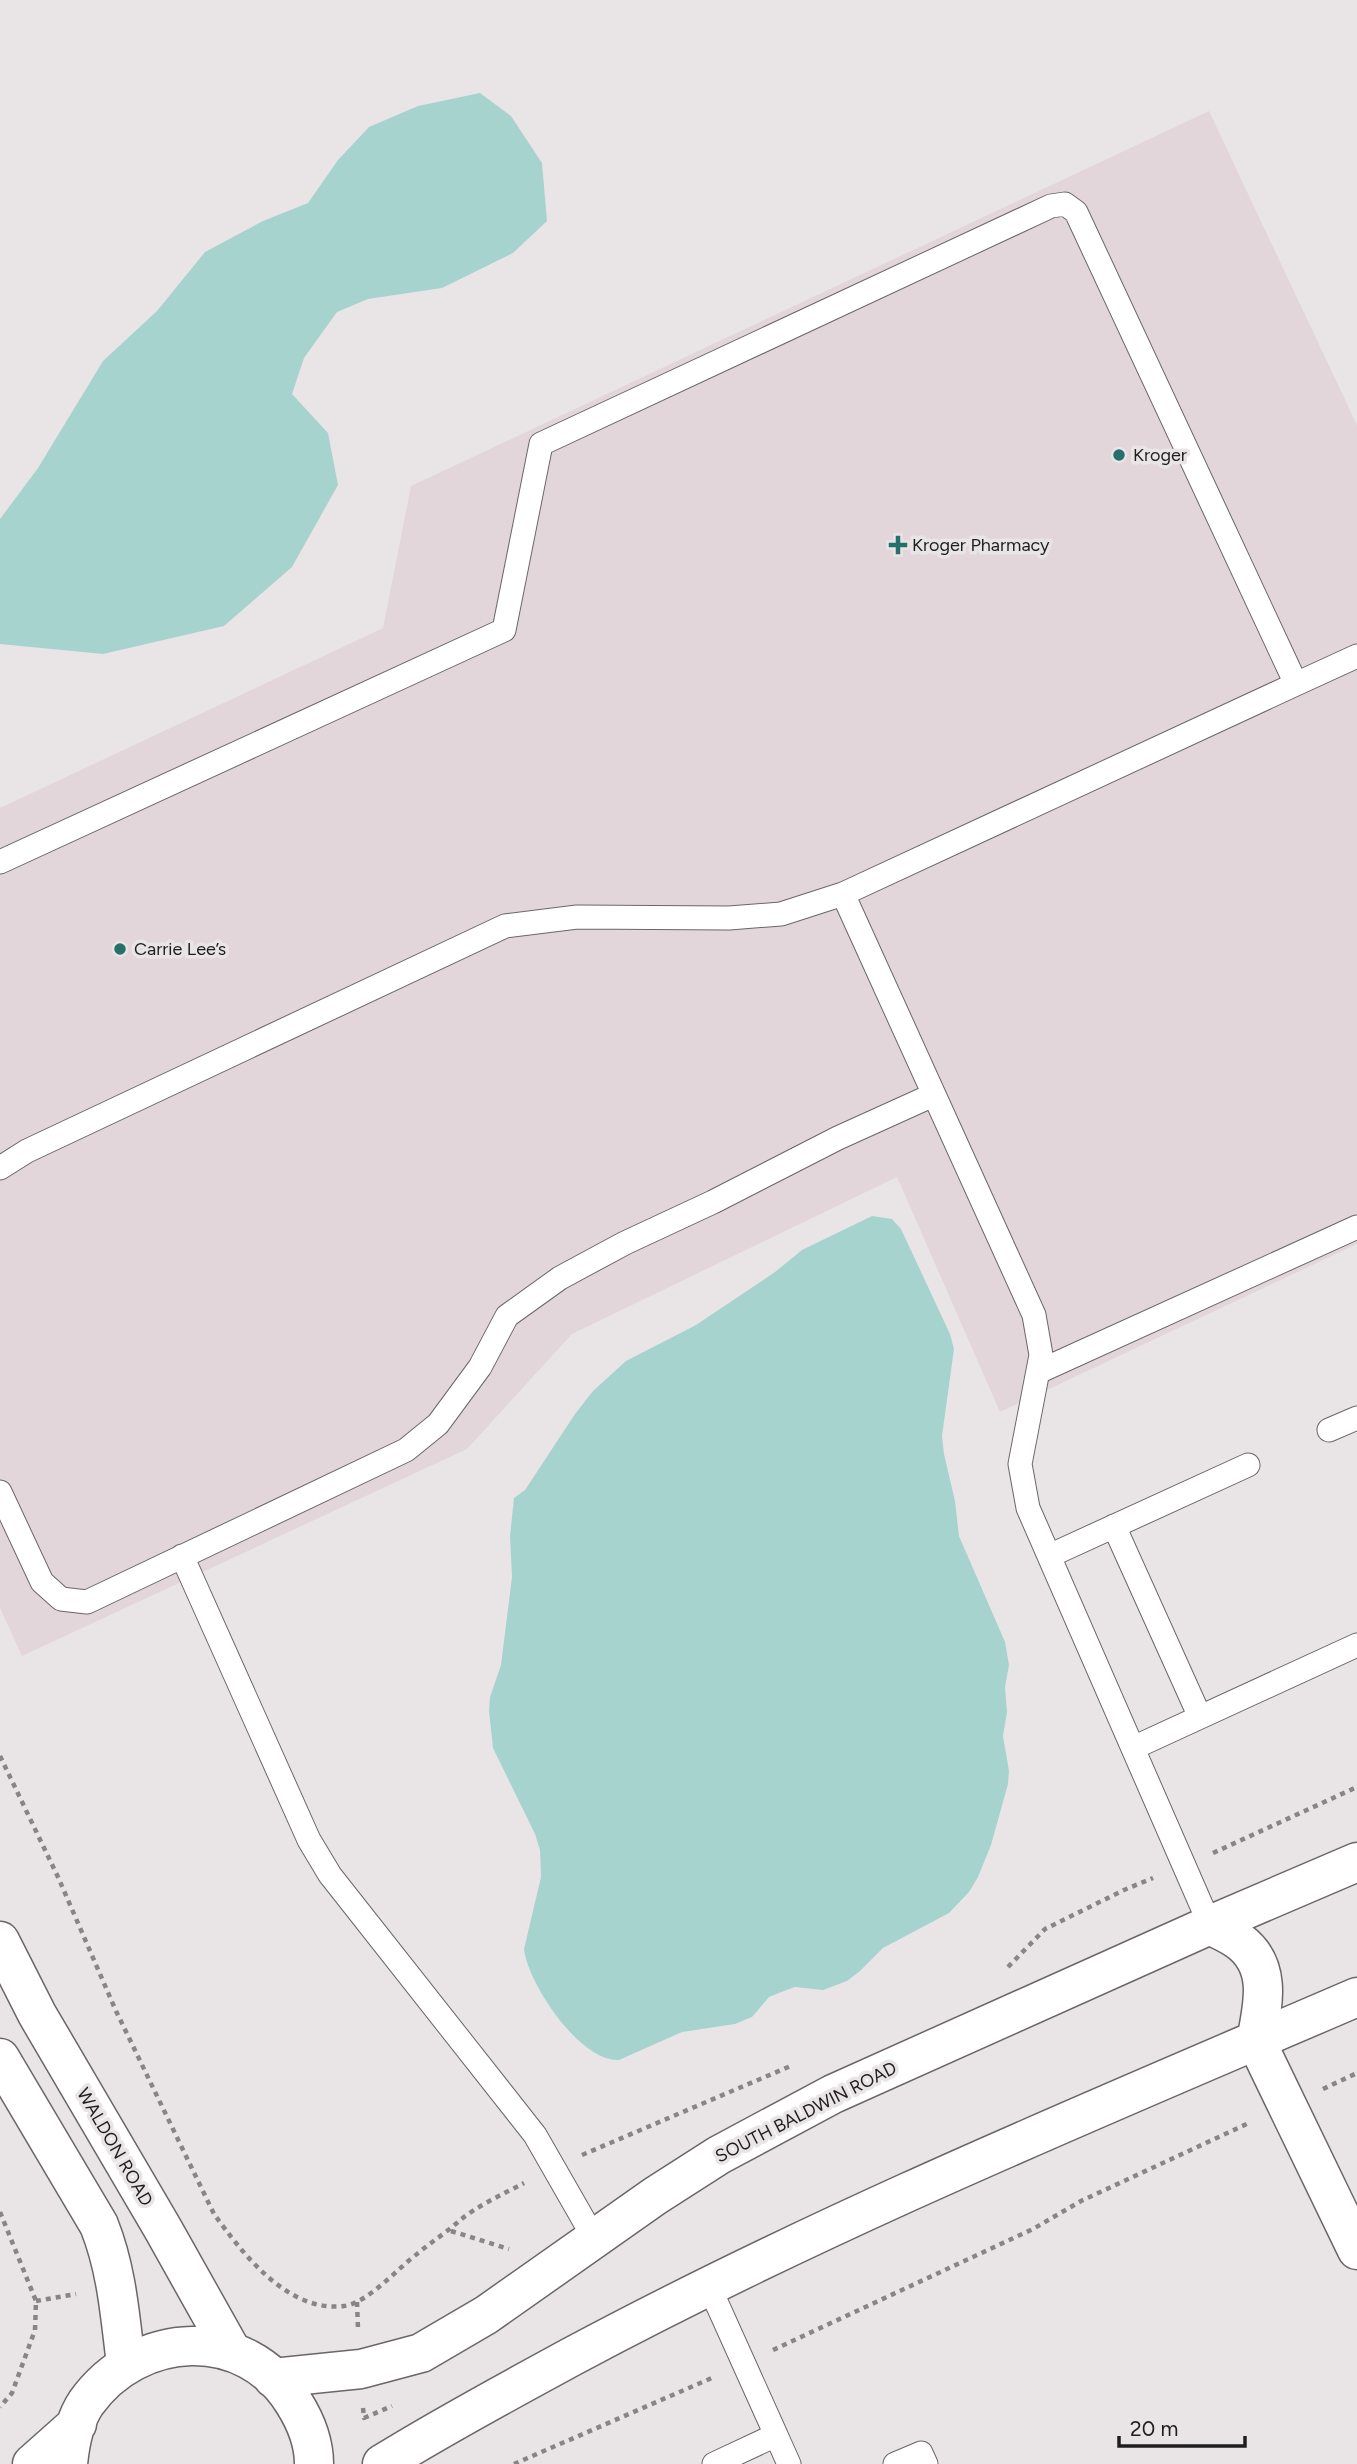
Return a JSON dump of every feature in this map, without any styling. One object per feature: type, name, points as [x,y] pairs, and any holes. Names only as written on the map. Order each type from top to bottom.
[{"type":"main road","name":"SOUTH BALDWIN ROAD","points":[[273,2378],[361,2369],[421,2353],[486,2315],[556,2264],[719,2155],[833,2094],[1357,1862]]},
{"type":"main road","points":[[1210,1925],[1240,1941],[1259,1964],[1264,1980],[1263,2007],[1256,2041],[1357,2250]]},
{"type":"main road","name":"WALDON ROAD","points":[[0,1941],[37,2014],[232,2352]]},
{"type":"main road","points":[[382,2464],[632,2324],[709,2286],[898,2196],[1357,1997]]},
{"type":"main road","points":[[0,2058],[99,2225],[110,2251],[126,2364]]},
{"type":"main road","points":[[68,2464],[71,2436],[85,2405],[106,2379],[126,2364],[164,2348],[198,2345],[232,2352],[256,2364],[287,2391],[305,2420],[314,2464]]},
{"type":"main road","points":[[32,2464],[77,2424]]},
{"type":"lane","points":[[0,862],[504,630],[541,444],[1039,212],[1065,204],[1076,212],[1296,684]]},
{"type":"lane","points":[[0,1168],[27,1151],[505,926],[577,917],[729,918],[781,914],[843,894],[1357,656]]},
{"type":"lane","points":[[843,894],[1034,1315],[1041,1355],[1020,1464],[1028,1508],[1210,1925]]},
{"type":"lane","points":[[0,1492],[42,1582],[61,1599],[87,1602],[406,1450],[438,1424],[480,1367],[507,1317],[560,1278],[838,1138],[933,1096]]},
{"type":"lane","points":[[1038,1372],[1357,1227]]},
{"type":"lane","points":[[1329,1430],[1357,1418]]},
{"type":"lane","points":[[1049,1556],[1248,1465]]},
{"type":"lane","points":[[1114,1527],[1200,1717]]},
{"type":"lane","points":[[182,1556],[309,1840],[330,1875],[535,2135],[594,2238]]},
{"type":"lane","points":[[1133,1748],[1357,1645]]},
{"type":"lane","points":[[709,2286],[789,2464]]},
{"type":"lane","points":[[714,2464],[776,2435]]},
{"type":"lane","points":[[895,2464],[921,2453],[926,2464]]},
{"type":"path","points":[[0,1756],[58,1877],[116,2011],[214,2214],[233,2239],[274,2282],[299,2298],[324,2305],[344,2306],[357,2302],[419,2252],[451,2231],[460,2221],[553,2168],[795,2064]]},
{"type":"path","points":[[997,1973],[1009,1967],[1045,1929],[1124,1890],[1184,1866],[1357,1787]]},
{"type":"path","points":[[514,2464],[653,2406],[743,2362],[978,2256],[1081,2201],[1357,2073]]},
{"type":"path","points":[[0,2212],[36,2301],[35,2330],[12,2393],[0,2407]]},
{"type":"path","points":[[451,2231],[556,2264]]},
{"type":"shaded area","points":[[1209,111],[1357,425],[1357,1244],[1000,1412],[897,1177],[572,1334],[467,1449],[22,1656],[0,1608],[0,808],[383,628],[411,486]]},
{"type":"water","points":[[480,93],[511,116],[542,163],[547,221],[513,253],[442,288],[368,299],[337,312],[304,358],[292,394],[328,433],[338,485],[292,567],[224,626],[103,654],[0,644],[0,519],[38,468],[103,361],[157,311],[205,252],[263,221],[308,203],[338,160],[369,127],[418,106]]},
{"type":"water","points":[[872,1216],[892,1219],[901,1229],[950,1334],[954,1349],[942,1436],[944,1454],[955,1501],[959,1536],[1005,1642],[1009,1665],[1005,1687],[1007,1712],[1003,1736],[1009,1771],[1008,1784],[991,1845],[969,1892],[949,1913],[883,1948],[847,1981],[823,1990],[795,1987],[769,1997],[752,2017],[735,2024],[682,2032],[619,2060],[604,2057],[588,2048],[558,2018],[535,1981],[524,1949],[541,1877],[540,1850],[535,1834],[493,1748],[489,1711],[490,1697],[501,1665],[512,1577],[510,1536],[514,1498],[525,1490],[593,1391],[626,1361],[696,1325],[775,1272],[802,1250]]},
{"type":"place","name":"Kroger","points":[[1119,455]]},
{"type":"place","name":"Kroger Pharmacy","points":[[898,545]]},
{"type":"place","name":"Carrie Lee’s","points":[[120,949]]}]
